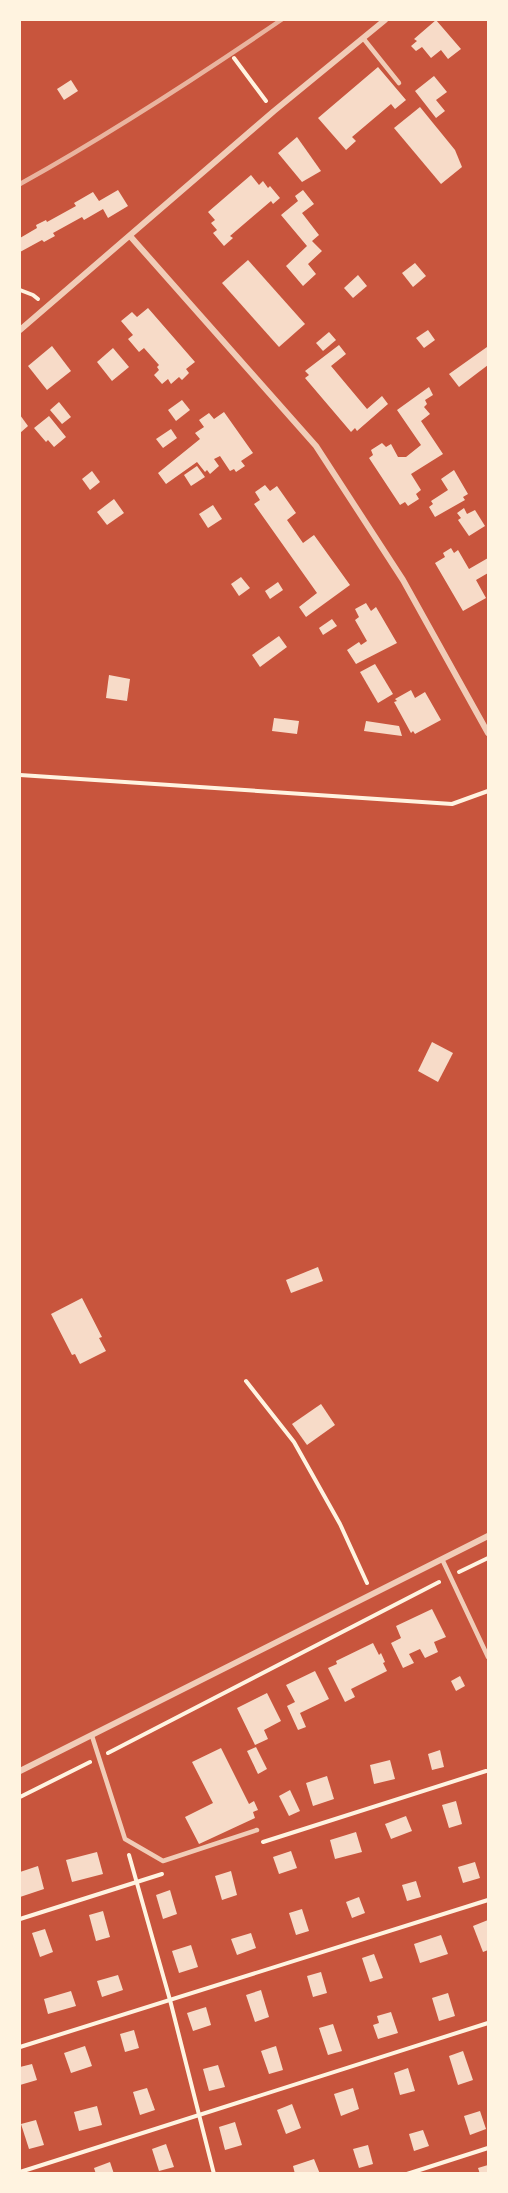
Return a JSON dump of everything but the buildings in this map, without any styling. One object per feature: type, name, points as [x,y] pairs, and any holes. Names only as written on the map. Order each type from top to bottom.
[{"type":"street","points":[[20,330],[274,111],[385,20]]},
{"type":"street","points":[[130,236],[316,446],[403,580],[489,733]]},
{"type":"street","points":[[20,1771],[489,1536]]},
{"type":"lane","points":[[363,38],[399,83]]},
{"type":"lane","points":[[442,1559],[489,1657]]},
{"type":"lane","points":[[92,1736],[125,1839],[163,1862],[256,1830]]},
{"type":"path","points":[[234,58],[274,111]]},
{"type":"path","points":[[20,290],[33,295],[47,307]]},
{"type":"path","points":[[20,775],[452,804],[489,791]]},
{"type":"path","points":[[246,1381],[294,1442],[340,1524],[373,1594]]},
{"type":"path","points":[[20,1797],[489,1557]]},
{"type":"path","points":[[125,1839],[170,2000],[214,2174]]},
{"type":"path","points":[[20,2047],[489,1900]]},
{"type":"path","points":[[20,2172],[489,2023]]},
{"type":"path","points":[[407,2174],[489,2148]]},
{"type":"railway","points":[[20,184],[152,105],[281,20]]}]
